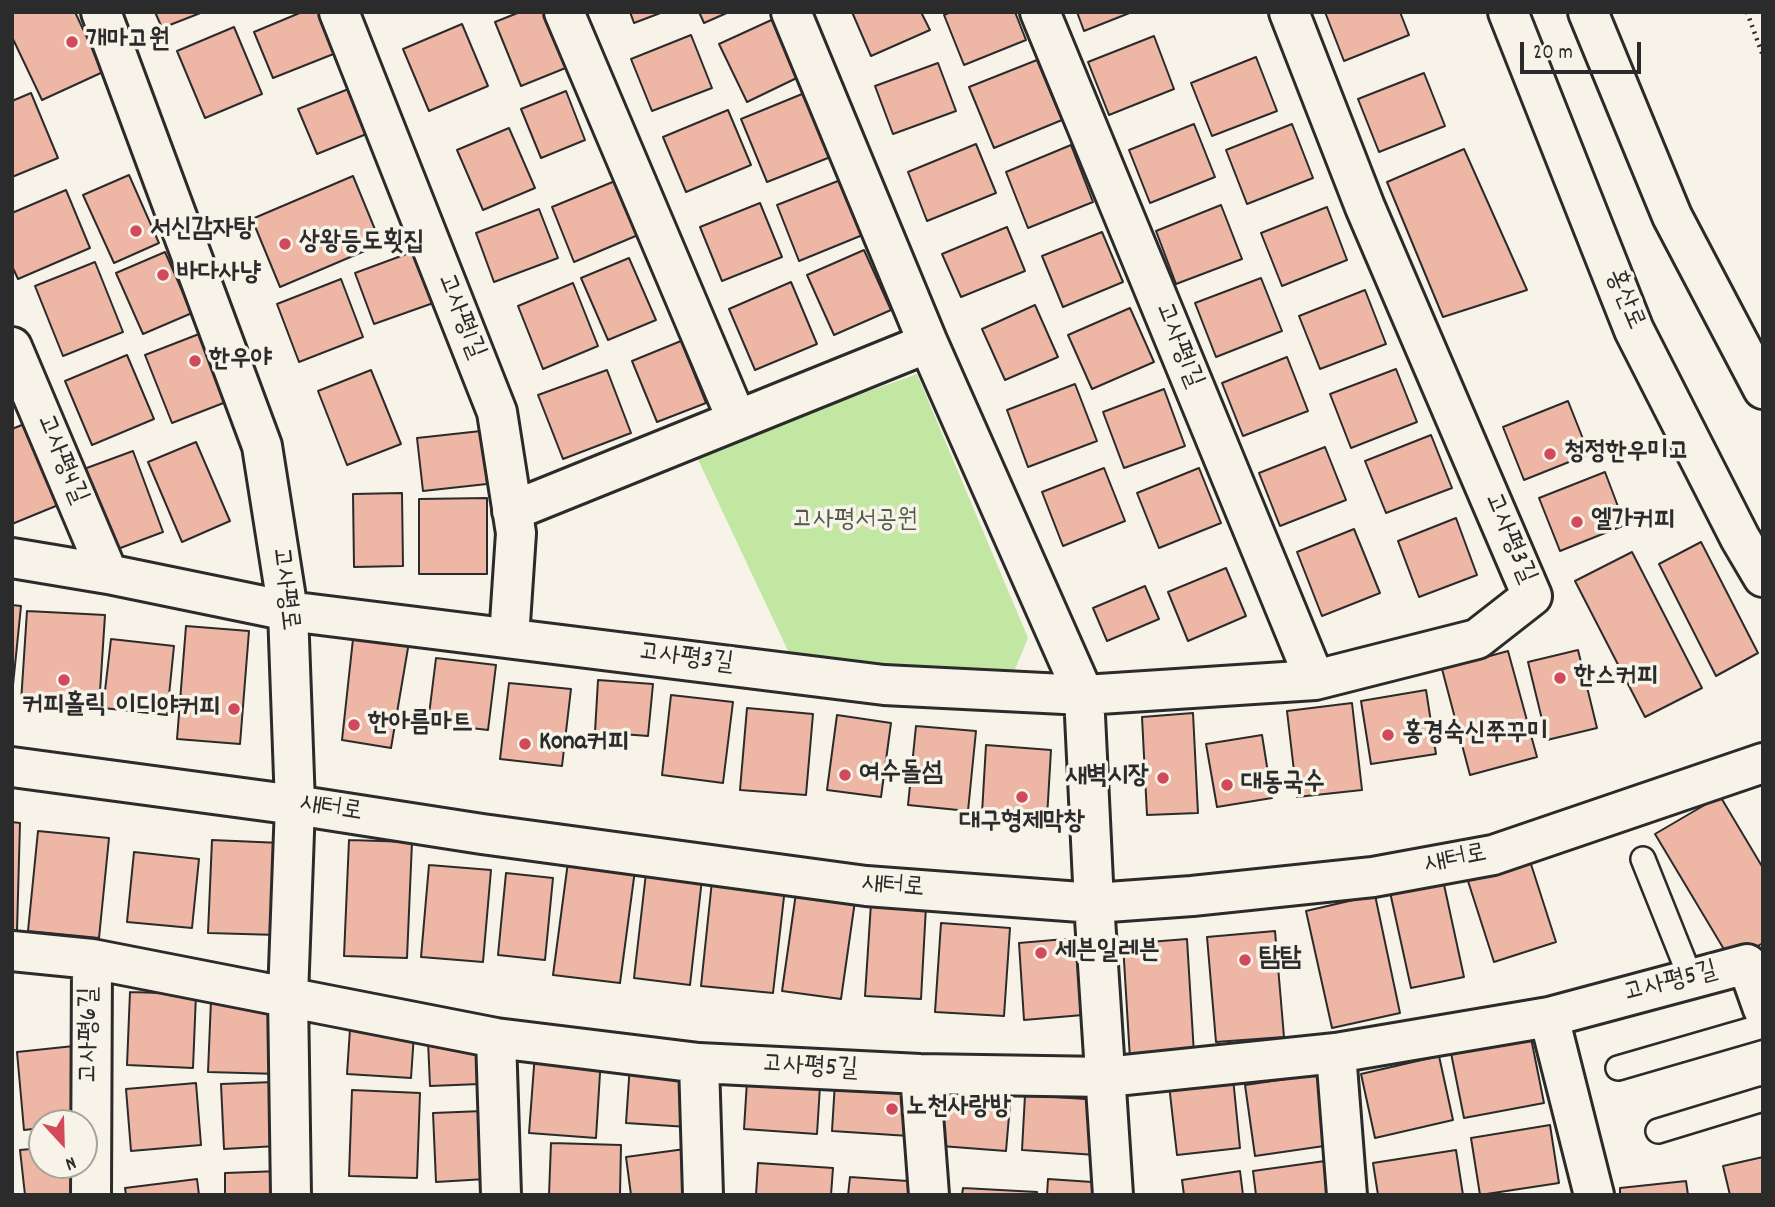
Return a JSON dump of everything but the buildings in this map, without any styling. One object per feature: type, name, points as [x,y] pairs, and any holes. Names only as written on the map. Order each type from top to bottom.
[{"type":"street","name":"고사평로","points":[[101,12],[262,446],[288,611],[295,804],[288,996],[291,1195]]},
{"type":"street","name":"고사평1길","points":[[339,12],[497,412],[516,533],[509,638]]},
{"type":"street","points":[[564,12],[737,420]]},
{"type":"street","points":[[792,12],[928,342],[1084,695],[1113,1195]]},
{"type":"street","name":"고사평1길","points":[[1040,12],[1315,680]]},
{"type":"street","name":"고사평3길","points":[[288,611],[884,685],[1084,695],[1315,680],[1477,639],[1532,596],[1365,207],[1289,12]]},
{"type":"street","name":"홍산로","points":[[1508,12],[1634,330],[1740,538],[1763,577]]},
{"type":"street","points":[[1588,12],[1671,216],[1763,389]]},
{"type":"street","points":[[512,511],[928,342]]},
{"type":"street","name":"고사평4길","points":[[12,347],[108,573]]},
{"type":"street","points":[[12,558],[108,573],[288,611]]},
{"type":"street","name":"새터로","points":[[12,767],[295,804],[495,836],[866,886],[1094,903],[1192,896],[1373,877],[1493,855],[1763,763]]},
{"type":"street","name":"고사평6길","points":[[12,951],[92,958],[288,996]]},
{"type":"street","name":"고사평6길","points":[[91,1195],[92,958]]},
{"type":"street","name":"고사평5길","points":[[288,996],[496,1038],[699,1063],[920,1074],[1106,1077],[1336,1053],[1549,1017],[1747,964],[1763,1009]]},
{"type":"street","points":[[1549,1017],[1594,1195]]},
{"type":"street","points":[[496,1038],[501,1195]]},
{"type":"street","points":[[1336,1053],[1347,1195]]},
{"type":"street","points":[[699,1063],[704,1195]]},
{"type":"street","points":[[920,1074],[929,1195]]},
{"type":"lane","points":[[1643,859],[1690,979]]},
{"type":"lane","points":[[1618,1068],[1763,1026]]},
{"type":"lane","points":[[1658,1131],[1763,1099]]},
{"type":"path","points":[[1747,12],[1763,56]]},
{"type":"green space","name":"고사평서공원","points":[[917,374],[1028,638],[1011,679],[789,653],[695,453]]},
{"type":"place","name":"개마고원","points":[[72,42]]},
{"type":"place","name":"서신감자탕","points":[[136,231]]},
{"type":"place","name":"상왕등도횟집","points":[[285,244]]},
{"type":"place","name":"바다사냥","points":[[163,275]]},
{"type":"place","name":"한우야","points":[[195,361]]},
{"type":"place","name":"청정한우미고","points":[[1550,454]]},
{"type":"place","name":"엘가커피","points":[[1577,522]]},
{"type":"place","name":"한스커피","points":[[1560,678]]},
{"type":"place","name":"커피홀릭","points":[[64,680]]},
{"type":"place","name":"이디야커피","points":[[234,709]]},
{"type":"place","name":"한아름마트","points":[[354,725]]},
{"type":"place","name":"홍경숙신쭈꾸미","points":[[1388,735]]},
{"type":"place","name":"Kona커피","points":[[525,744]]},
{"type":"place","name":"여수돌섬","points":[[845,775]]},
{"type":"place","name":"새벽시장","points":[[1163,778]]},
{"type":"place","name":"대동국수","points":[[1227,785]]},
{"type":"place","name":"대구형제막창","points":[[1022,797]]},
{"type":"place","name":"세븐일레븐","points":[[1041,953]]},
{"type":"place","name":"탐탐","points":[[1245,960]]},
{"type":"place","name":"노천사랑방","points":[[892,1109]]}]
